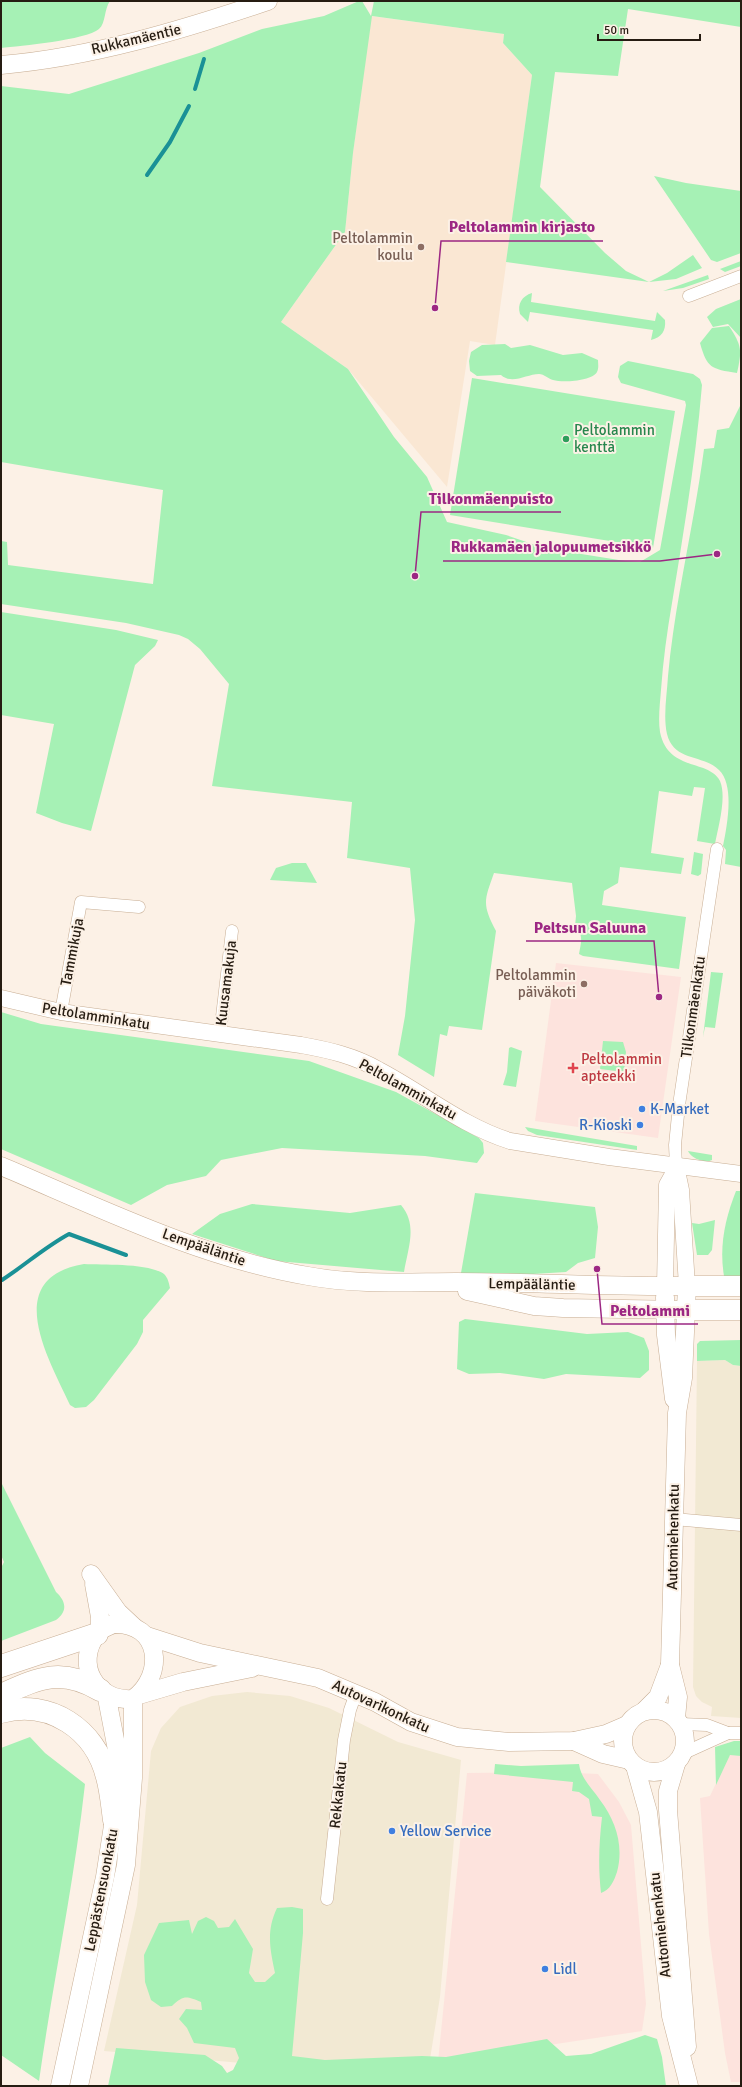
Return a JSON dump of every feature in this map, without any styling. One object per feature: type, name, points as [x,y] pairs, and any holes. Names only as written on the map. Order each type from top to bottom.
[{"type":"highway","points":[[1,1666],[99,1632]]},
{"type":"highway","points":[[1,1695],[48,1678],[69,1676],[85,1681],[103,1692]]},
{"type":"highway","points":[[1,1712],[29,1709],[50,1713],[68,1720],[85,1734],[97,1752],[107,1776],[114,1820]]},
{"type":"main road","name":"Rukkamäentie","points":[[1,65],[66,55],[158,36],[268,1]]},
{"type":"main road","name":"Lempääläntie","points":[[1,1166],[210,1251],[250,1263],[308,1276],[419,1283],[458,1282],[741,1286]]},
{"type":"main road","name":"Lempääläntie","points":[[419,1283],[441,1289],[477,1292],[534,1306],[594,1309],[741,1310]]},
{"type":"main road","name":"Automiehenkatu","points":[[665,1286],[667,1342],[674,1401],[677,1410]]},
{"type":"main road","name":"Tilkonmäenkatu","points":[[686,1310],[687,1286]]},
{"type":"main road","name":"Automiehenkatu","points":[[678,1721],[678,1697],[670,1665],[677,1410],[683,1378],[686,1310]]},
{"type":"main road","points":[[91,1574],[118,1612],[141,1632],[152,1648],[154,1661],[152,1673],[136,1697],[122,1700],[103,1692],[92,1678],[88,1667],[88,1656],[99,1632],[98,1601],[91,1574]]},
{"type":"main road","points":[[99,1632],[113,1624],[127,1624],[141,1632]]},
{"type":"main road","name":"Autovarikonkatu","points":[[141,1632],[200,1653],[318,1678],[356,1693],[411,1722],[457,1737],[509,1742],[574,1741],[606,1734],[627,1725]]},
{"type":"main road","name":"Automiehenkatu","points":[[644,1711],[658,1697],[670,1665]]},
{"type":"main road","name":"Autovarikonkatu","points":[[136,1697],[191,1680],[261,1666]]},
{"type":"main road","name":"Leppästensuonkatu","points":[[60,2086],[105,1877],[120,1787],[117,1750],[103,1692]]},
{"type":"main road","name":"Leppästensuonkatu","points":[[79,2086],[126,1865],[133,1778],[136,1697]]},
{"type":"main road","points":[[654,1710],[664,1711],[678,1721],[684,1732],[686,1742],[680,1758],[664,1771],[651,1772],[632,1763],[624,1752],[623,1743],[627,1725],[632,1719],[644,1711],[654,1710]]},
{"type":"main road","name":"Autovarikonkatu","points":[[574,1741],[603,1754],[632,1763]]},
{"type":"main road","name":"Automiehenkatu","points":[[680,1758],[668,1791],[668,1810],[689,2085]]},
{"type":"main road","name":"Automiehenkatu","points":[[632,1763],[648,1812],[670,2016],[689,2085]]},
{"type":"street","points":[[689,296],[741,276]]},
{"type":"street","name":"Tilkonmäenkatu","points":[[687,1286],[681,1190],[676,1168],[675,1145],[679,1105],[717,849]]},
{"type":"street","name":"Tammikuja","points":[[61,1012],[81,902],[139,907]]},
{"type":"street","name":"Kuusamakuja","points":[[220,1034],[232,931]]},
{"type":"street","name":"Peltolamminkatu","points":[[1,998],[61,1012],[302,1045],[343,1054],[379,1069],[483,1130],[510,1141],[676,1168],[741,1174]]},
{"type":"street","name":"Tilkonmäenkatu","points":[[665,1286],[667,1185],[676,1168]]},
{"type":"street","points":[[674,1519],[741,1525]]},
{"type":"street","name":"Rekkakatu","points":[[326,1899],[344,1740],[350,1710],[356,1693]]},
{"type":"street","points":[[678,1721],[707,1725],[728,1733],[741,1733]]},
{"type":"street","points":[[680,1758],[728,1733]]},
{"type":"shaded area","name":"Peltolammin koulu","points":[[371,16],[504,34],[503,43],[532,75],[495,345],[470,341],[447,487],[348,369],[281,322],[345,232],[353,153]]},
{"type":"shaded area","points":[[556,963],[681,977],[658,1138],[535,1121]]},
{"type":"shaded area","points":[[725,1360],[733,1365],[741,1366],[741,1718],[711,1716],[712,1707],[702,1702],[696,1696],[693,1687],[697,1361]]},
{"type":"shaded area","points":[[247,1692],[290,1696],[329,1708],[398,1742],[461,1760],[440,1997],[430,2059],[300,2068],[104,2051],[137,1905],[151,1751],[161,1728],[180,1707],[212,1696]]},
{"type":"shaded area","points":[[732,1750],[741,1751],[741,2082],[731,2082],[725,2053],[709,1934],[700,1798],[710,1796]]},
{"type":"shaded area","points":[[553,1772],[598,1774],[619,1802],[631,1825],[646,2004],[642,2031],[438,2062],[467,1773]]},
{"type":"green space","points":[[1,1],[110,1],[101,26],[92,33],[52,42],[1,48]]},
{"type":"green space","points":[[362,1],[371,16],[374,1],[741,1],[741,27],[628,9],[618,76],[555,72],[540,187],[605,253],[626,271],[649,282],[506,262],[532,75],[503,43],[504,34],[372,16],[353,153],[345,232],[281,322],[348,369],[394,437],[427,477],[447,522],[506,535],[544,548],[625,561],[640,562],[660,550],[686,405],[685,401],[621,383],[618,377],[620,366],[628,361],[693,374],[700,379],[702,385],[689,494],[665,646],[659,722],[664,745],[671,753],[680,759],[715,774],[720,781],[723,795],[720,821],[715,844],[697,841],[705,788],[694,787],[692,796],[659,791],[651,853],[684,858],[681,874],[620,867],[618,883],[604,891],[602,905],[686,917],[679,969],[583,956],[579,954],[581,936],[580,932],[575,926],[576,916],[572,883],[494,873],[488,890],[486,902],[488,914],[496,931],[482,1030],[449,1026],[447,1036],[440,1034],[434,1077],[398,1055],[405,1016],[415,920],[410,868],[347,858],[352,802],[212,786],[229,684],[200,649],[188,639],[179,635],[126,623],[1,604],[1,541],[7,542],[8,565],[153,584],[163,490],[1,462],[1,86],[69,94],[199,53],[262,29],[324,16]]},
{"type":"green space","points":[[654,176],[686,183],[741,191],[741,253],[717,262],[711,260]]},
{"type":"green space","points":[[693,255],[702,268],[676,279],[649,282],[667,273]]},
{"type":"green space","points":[[741,261],[741,266],[725,272],[720,269]]},
{"type":"green space","points":[[708,275],[709,279],[683,288],[663,291]]},
{"type":"green space","points":[[532,293],[531,302],[655,321],[657,312],[665,320],[665,327],[661,335],[651,340],[653,330],[530,312],[528,322],[520,314],[519,307],[523,298]]},
{"type":"green space","points":[[741,299],[741,338],[728,324],[713,327],[707,317],[716,309]]},
{"type":"green space","points":[[729,326],[740,348],[740,359],[737,373],[721,370],[711,366],[705,358],[700,343],[712,328]]},
{"type":"green space","points":[[505,344],[511,348],[530,345],[563,355],[582,353],[598,360],[598,370],[594,375],[584,379],[563,381],[553,380],[539,374],[510,379],[501,375],[477,376],[470,371],[469,361],[471,352],[482,345]]},
{"type":"green space","name":"Peltolammin kenttä","points":[[472,378],[675,411],[653,548],[450,515]]},
{"type":"green space","points":[[741,404],[741,867],[725,864],[726,850],[723,846],[728,817],[728,795],[724,777],[719,770],[712,765],[682,753],[676,749],[671,743],[667,734],[665,712],[675,619],[704,449],[714,448],[717,430],[729,428]]},
{"type":"green space","points":[[1,612],[116,630],[158,640],[155,646],[135,665],[91,831],[62,823],[36,813],[54,724],[1,715]]},
{"type":"green space","points":[[694,852],[703,854],[701,874],[698,876],[691,874]]},
{"type":"green space","points":[[292,863],[306,863],[317,883],[270,880],[276,868]]},
{"type":"green space","points":[[711,972],[723,973],[715,1028],[705,1027],[703,1037]]},
{"type":"green space","points":[[1,1012],[41,1024],[309,1061],[396,1092],[479,1138],[483,1143],[484,1153],[477,1163],[425,1156],[282,1148],[221,1160],[206,1176],[167,1185],[131,1205],[1,1149]]},
{"type":"green space","points":[[603,1041],[623,1042],[626,1052],[624,1072],[600,1069]]},
{"type":"green space","points":[[511,1047],[522,1051],[516,1087],[503,1085],[507,1072],[509,1048]]},
{"type":"green space","points":[[525,1127],[637,1146],[637,1150],[537,1135],[528,1131]]},
{"type":"green space","points":[[688,1151],[712,1155],[712,1160],[698,1160]]},
{"type":"green space","points":[[736,1191],[741,1191],[741,1278],[724,1276],[722,1254],[726,1222]]},
{"type":"green space","points":[[475,1193],[595,1207],[598,1227],[595,1258],[578,1263],[566,1272],[533,1274],[461,1273]]},
{"type":"green space","points":[[252,1204],[350,1213],[401,1205],[409,1221],[410,1229],[409,1246],[404,1272],[276,1261],[192,1234],[220,1214]]},
{"type":"green space","points":[[715,1220],[712,1250],[708,1255],[697,1255],[692,1223],[699,1224]]},
{"type":"green space","points":[[84,1264],[126,1265],[157,1270],[164,1274],[170,1288],[143,1320],[143,1332],[137,1344],[94,1400],[86,1407],[75,1408],[70,1405],[51,1365],[43,1343],[38,1322],[37,1302],[44,1285],[59,1272]]},
{"type":"green space","points":[[465,1319],[587,1334],[628,1332],[644,1338],[649,1351],[649,1370],[640,1378],[566,1374],[544,1379],[500,1373],[469,1374],[457,1369],[459,1322]]},
{"type":"green space","points":[[741,1340],[741,1366],[733,1365],[725,1360],[697,1361],[697,1344],[700,1341]]},
{"type":"green space","points":[[1,1482],[56,1592],[64,1602],[64,1610],[60,1617],[56,1620],[1,1641],[1,1568],[4,1562],[1,1555]]},
{"type":"green space","points":[[30,1737],[45,1753],[85,1784],[75,1859],[39,2081],[1,2055],[1,1748]]},
{"type":"green space","points":[[734,1741],[741,1741],[741,1756],[730,1755],[716,1785],[715,1747]]},
{"type":"green space","points":[[495,1764],[521,1766],[579,1764],[584,1779],[606,1808],[614,1825],[619,1843],[620,1853],[617,1872],[607,1890],[601,1893],[599,1874],[602,1817],[592,1816],[589,1799],[579,1792],[572,1791],[573,1782],[494,1774]]},
{"type":"green space","points":[[292,1907],[303,1909],[303,1933],[292,2056],[325,2060],[422,2056],[446,2057],[547,2039],[566,2056],[591,2054],[645,2035],[657,2039],[662,2057],[666,2086],[108,2086],[116,2048],[205,2055],[222,2066],[227,2073],[233,2070],[239,2058],[235,2048],[194,2043],[187,2028],[179,2019],[186,2009],[202,2010],[201,2002],[188,1998],[182,1998],[172,2006],[161,2007],[151,2000],[145,1982],[144,1955],[159,1923],[189,1920],[192,1934],[198,1921],[206,1917],[214,1921],[218,1928],[229,1927],[235,1919],[253,1949],[249,1973],[255,1982],[265,1982],[275,1973],[270,1940],[271,1924],[277,1908]]},
{"type":"waterway","points":[[195,89],[204,59]]},
{"type":"waterway","points":[[147,175],[170,142],[189,106]]},
{"type":"waterway","points":[[2,1280],[69,1234],[126,1255]]},
{"type":"place","name":"Peltolammin koulu","points":[[421,247]]},
{"type":"place","name":"Peltolammin kirjasto","points":[[435,308]]},
{"type":"place","name":"Peltolammin kenttä","points":[[566,439]]},
{"type":"place","name":"Rukkamäen jalopuumetsikkö","points":[[717,554]]},
{"type":"place","name":"Tilkonmäenpuisto","points":[[415,576]]},
{"type":"place","name":"Peltolammin päiväkoti","points":[[584,984]]},
{"type":"place","name":"Peltsun Saluuna","points":[[659,997]]},
{"type":"place","name":"Peltolammin apteekki","points":[[573,1068]]},
{"type":"place","name":"K-Market","points":[[642,1109]]},
{"type":"place","name":"R-Kioski","points":[[640,1125]]},
{"type":"place","name":"Peltolammi","points":[[597,1269]]},
{"type":"place","name":"Yellow Service","points":[[392,1831]]},
{"type":"place","name":"Lidl","points":[[545,1969]]}]
